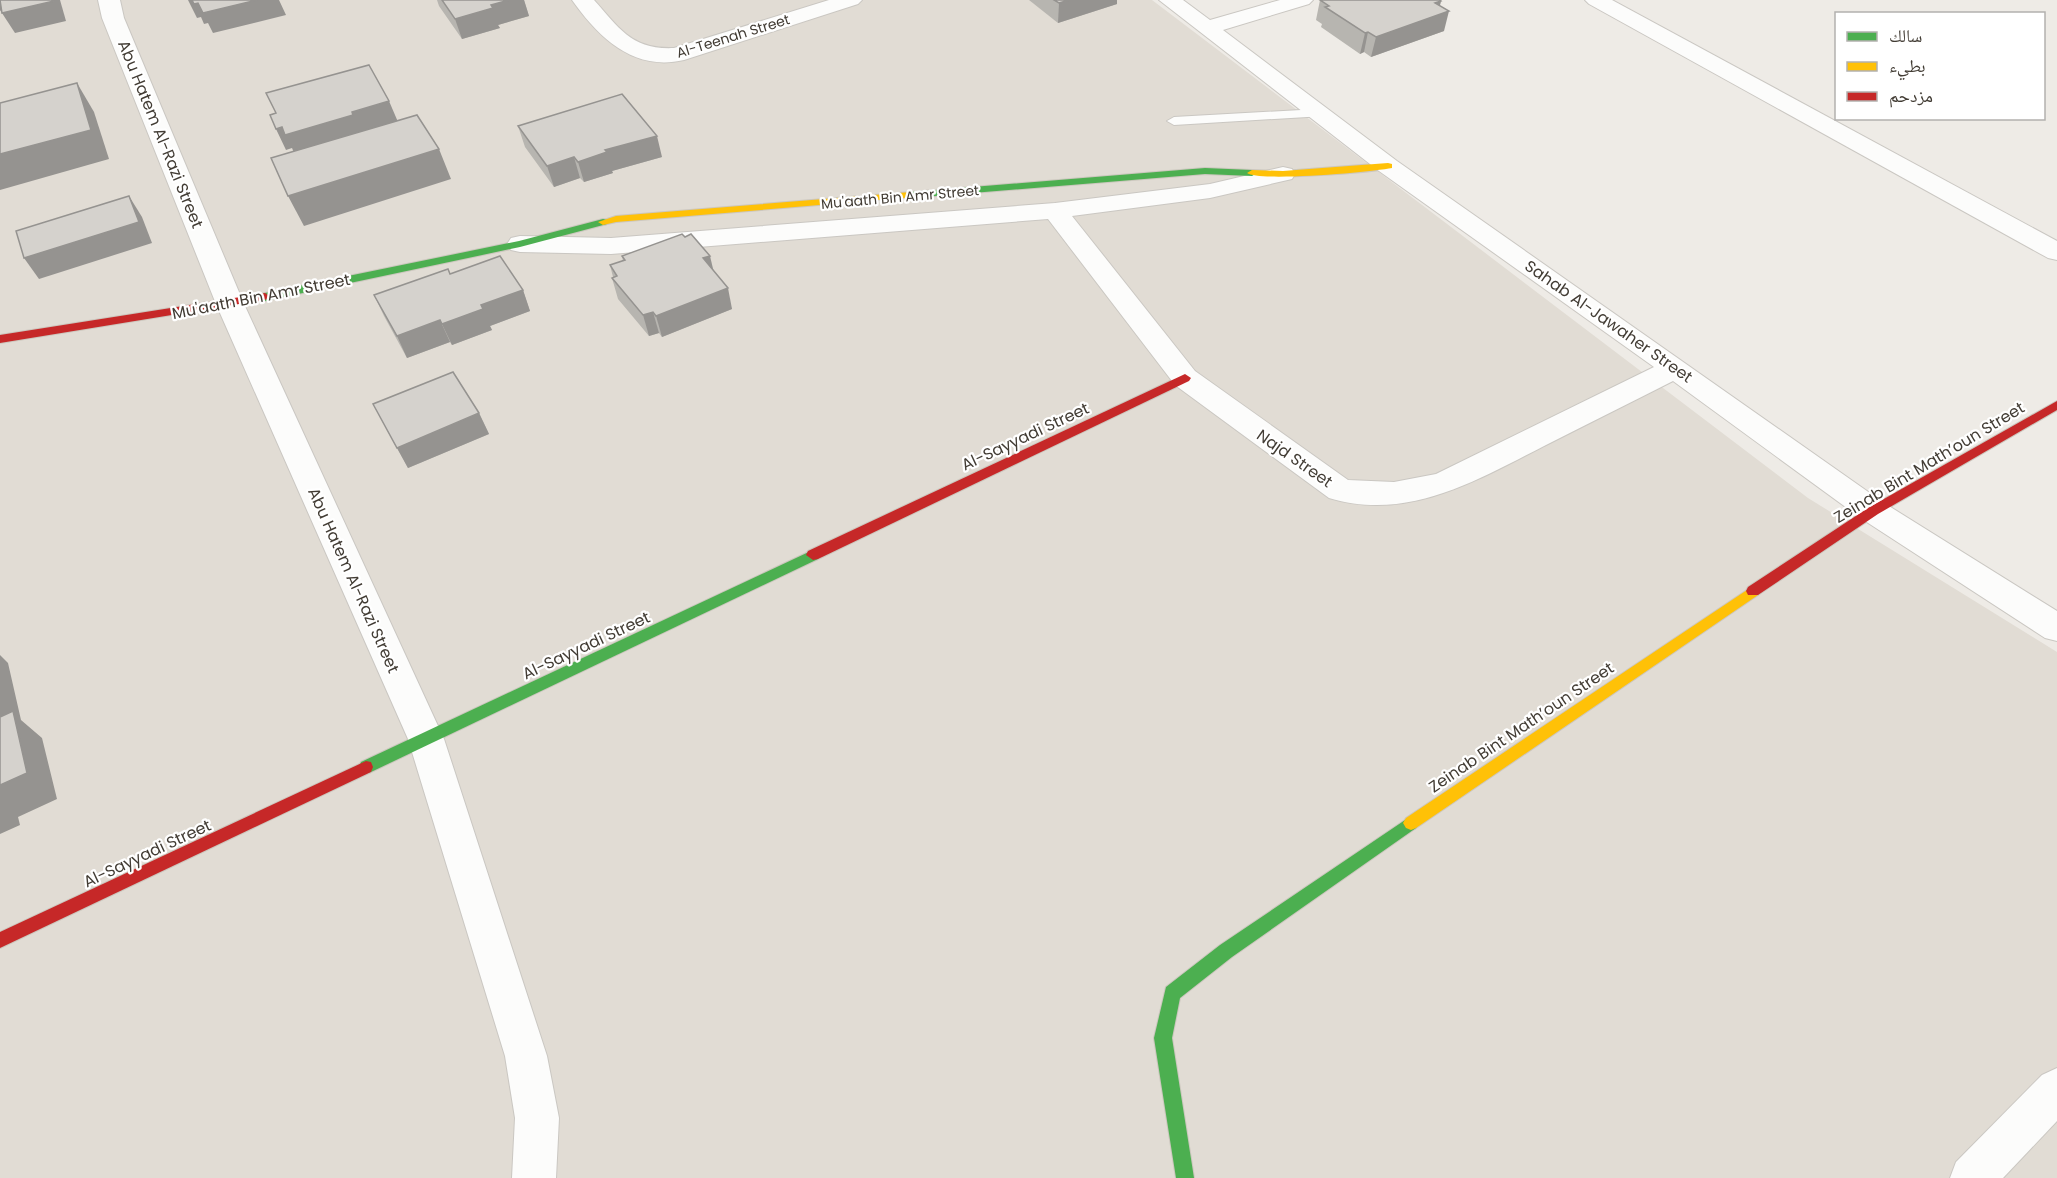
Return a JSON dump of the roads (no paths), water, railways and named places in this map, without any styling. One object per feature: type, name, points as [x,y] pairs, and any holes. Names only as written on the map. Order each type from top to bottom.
[{"type":"street","name":"Abu Hatem Al-Razi Street","points":[[109,0],[110,9],[230,304],[426,739],[526,1056],[537,1118],[534,1178]]},
{"type":"street","name":"Al-Teenah Street","points":[[583,0],[626,47],[649,55],[676,55],[851,0]]},
{"type":"street","name":"Sahab Al-Jawaher Street","points":[[1170,0],[1388,166],[1676,368],[1873,511],[2057,628]]},
{"type":"street","points":[[1208,28],[1302,0]]},
{"type":"street","points":[[1596,0],[2057,252]]},
{"type":"street","name":"Mu'aath Bin Amr Street","points":[[0,339],[230,304],[520,244],[616,219],[1205,171],[1283,174],[1388,166]]},
{"type":"street","name":"Mu'aath Bin Amr Street","points":[[520,244],[611,246],[1054,211],[1210,191],[1283,174]]},
{"type":"street","name":"Najd Street","points":[[1054,211],[1185,378],[1340,490],[1371,494],[1414,493],[1446,482],[1676,368]]},
{"type":"street","name":"Al-Sayyadi Street","points":[[0,940],[1185,378]]},
{"type":"street","name":"Zeinab Bint Math’oun Street","points":[[1185,1178],[1163,1038],[1172,993],[1226,951],[1574,710],[1873,511],[2057,405]]},
{"type":"street","points":[[1972,1178],[2057,1090]]},
{"type":"lane","points":[[1174,121],[1319,113]]}]
